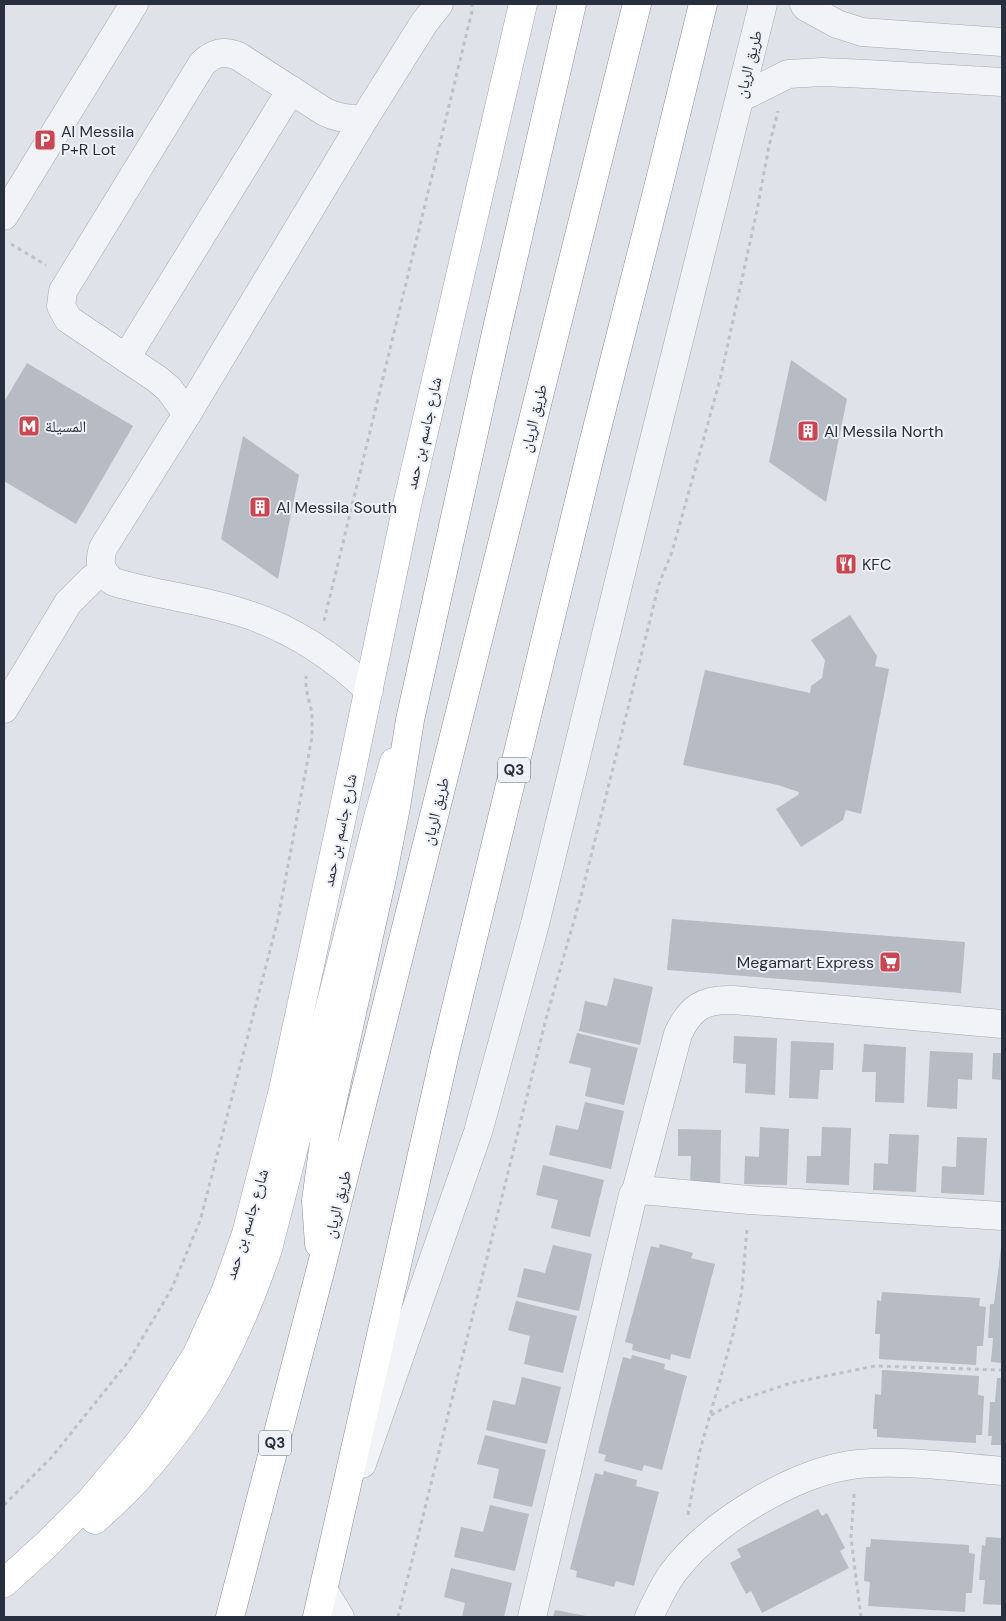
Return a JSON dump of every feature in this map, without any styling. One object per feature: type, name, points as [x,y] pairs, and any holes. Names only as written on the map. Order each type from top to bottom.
[{"type":"main road","name":"شارع جاسم بن حمد","points":[[4,1583],[90,1502],[159,1415],[197,1354],[226,1290],[246,1234],[280,1099],[342,817],[407,505],[523,4]]},
{"type":"main road","points":[[320,1268],[316,1201],[325,1135],[383,874],[410,720],[498,324],[572,4]]},
{"type":"main road","name":"طريق الريان","points":[[230,1617],[320,1268],[637,4]]},
{"type":"main road","name":"طريق الريان","points":[[317,1617],[448,1044],[591,452],[703,4]]},
{"type":"main road","points":[[4,1589],[22,1585],[47,1568],[138,1478],[183,1422],[216,1371],[236,1332],[254,1291],[268,1249],[391,769],[410,720]]},
{"type":"street","points":[[4,216],[134,4]]},
{"type":"street","points":[[369,690],[336,661],[282,627],[243,612],[114,582],[107,577],[100,564],[102,548],[188,414],[364,119],[424,23],[439,4]]},
{"type":"street","name":"طريق الريان","points":[[336,1539],[478,1132],[535,924],[763,4]]},
{"type":"street","points":[[804,4],[806,7],[837,24],[862,32],[1002,42]]},
{"type":"street","points":[[188,414],[169,389],[158,379],[68,319],[61,306],[61,298],[70,279],[202,64],[209,57],[218,53],[229,53],[238,56],[325,112],[350,120],[364,119]]},
{"type":"street","points":[[740,98],[788,74],[822,72],[1002,82]]},
{"type":"street","points":[[126,358],[290,90]]},
{"type":"street","points":[[4,709],[68,603],[92,579],[103,571]]},
{"type":"street","points":[[532,1617],[633,1195],[636,1191],[678,1034],[689,1013],[704,1004],[720,999],[1002,1024]]},
{"type":"street","points":[[636,1191],[1002,1216]]},
{"type":"street","points":[[649,1617],[658,1596],[672,1574],[690,1553],[735,1514],[794,1483],[825,1472],[857,1464],[895,1463],[1002,1471]]},
{"type":"street","points":[[324,1591],[340,1617]]},
{"type":"path","points":[[4,1505],[50,1458],[128,1362],[172,1288],[200,1221],[278,919],[312,737],[312,713],[306,688],[306,675],[318,648],[472,11],[472,4]]},
{"type":"path","points":[[398,1617],[547,1015],[581,896],[659,584],[672,552],[720,380],[769,146],[788,74]]},
{"type":"path","points":[[4,240],[70,279]]},
{"type":"path","points":[[710,1535],[686,1524],[699,1454],[733,1334],[742,1290],[750,1200]]},
{"type":"path","points":[[710,1416],[737,1401],[791,1383],[875,1366],[1002,1370]]},
{"type":"path","points":[[857,1464],[851,1538],[861,1617]]},
{"type":"building","name":"Al Messila North","points":[[791,360],[847,399],[826,502],[769,462]]},
{"type":"building","points":[[27,363],[133,426],[76,524],[4,481],[4,402]]},
{"type":"building","name":"Al Messila South","points":[[243,436],[299,475],[278,579],[221,539]]},
{"type":"building","points":[[850,615],[877,656],[875,666],[889,669],[861,814],[846,810],[843,820],[801,847],[776,809],[798,795],[799,792],[778,785],[683,765],[705,670],[810,693],[811,686],[822,678],[825,660],[811,640]]},
{"type":"building","points":[[672,919],[965,942],[961,993],[667,970]]},
{"type":"building","points":[[614,978],[653,987],[640,1045],[579,1031],[585,1001],[607,1006]]},
{"type":"building","points":[[577,1033],[638,1048],[624,1105],[585,1096],[591,1068],[569,1063]]},
{"type":"building","points":[[734,1036],[777,1038],[775,1095],[745,1093],[746,1064],[733,1063]]},
{"type":"building","points":[[791,1041],[834,1043],[833,1070],[820,1070],[818,1099],[789,1098]]},
{"type":"building","points":[[864,1044],[906,1047],[904,1103],[875,1102],[876,1072],[862,1072]]},
{"type":"building","points":[[930,1051],[973,1053],[972,1080],[958,1079],[957,1109],[927,1107]]},
{"type":"building","points":[[993,1053],[1002,1053],[1002,1080],[992,1079]]},
{"type":"building","points":[[585,1102],[624,1111],[611,1169],[549,1155],[556,1125],[578,1130]]},
{"type":"building","points":[[760,1127],[789,1129],[787,1185],[744,1184],[745,1156],[759,1157]]},
{"type":"building","points":[[822,1127],[851,1128],[849,1185],[806,1183],[807,1156],[821,1156]]},
{"type":"building","points":[[678,1129],[721,1130],[720,1186],[690,1185],[691,1156],[678,1156]]},
{"type":"building","points":[[889,1134],[919,1135],[916,1192],[873,1190],[874,1163],[888,1164]]},
{"type":"building","points":[[957,1137],[987,1138],[984,1195],[941,1193],[942,1166],[956,1167]]},
{"type":"building","points":[[543,1165],[604,1180],[590,1237],[551,1228],[558,1200],[536,1195]]},
{"type":"building","points":[[660,1244],[693,1253],[691,1258],[715,1264],[690,1359],[671,1354],[670,1360],[632,1350],[633,1344],[625,1342],[651,1246],[659,1248]]},
{"type":"building","points":[[553,1245],[592,1254],[579,1311],[517,1297],[524,1268],[545,1273]]},
{"type":"building","points":[[1001,1248],[1002,1363],[991,1362],[993,1338],[988,1338],[990,1304],[994,1304]]},
{"type":"building","points":[[882,1292],[980,1298],[979,1306],[986,1307],[983,1346],[977,1346],[976,1365],[879,1359],[880,1334],[875,1334],[877,1300],[881,1301]]},
{"type":"building","points":[[516,1301],[577,1316],[563,1373],[524,1364],[530,1336],[508,1330]]},
{"type":"building","points":[[632,1355],[665,1364],[664,1369],[687,1376],[662,1470],[644,1465],[642,1471],[604,1461],[606,1455],[598,1453],[623,1357],[631,1359]]},
{"type":"building","points":[[882,1370],[979,1376],[978,1395],[984,1396],[982,1435],[976,1435],[976,1443],[877,1437],[877,1429],[873,1429],[875,1394],[881,1395]]},
{"type":"building","points":[[522,1377],[561,1387],[547,1444],[486,1430],[493,1400],[515,1405]]},
{"type":"building","points":[[997,1378],[1002,1378],[1002,1445],[991,1445],[992,1436],[988,1436],[990,1402],[995,1402]]},
{"type":"building","points":[[485,1435],[546,1450],[532,1507],[493,1498],[499,1469],[477,1464]]},
{"type":"building","points":[[604,1471],[637,1480],[636,1486],[659,1492],[634,1586],[616,1581],[614,1587],[576,1577],[577,1571],[570,1569],[595,1473],[603,1475]]},
{"type":"building","points":[[490,1505],[529,1514],[515,1571],[454,1557],[461,1527],[483,1532]]},
{"type":"building","points":[[818,1509],[822,1516],[827,1513],[845,1548],[840,1551],[849,1568],[762,1613],[751,1591],[746,1594],[730,1563],[741,1557],[737,1549]]},
{"type":"building","points":[[986,1537],[1002,1538],[1002,1605],[983,1604],[985,1580],[979,1580],[982,1545],[985,1546]]},
{"type":"building","points":[[871,1539],[969,1545],[969,1553],[975,1554],[972,1593],[966,1593],[965,1612],[868,1606],[870,1582],[864,1581],[866,1547],[870,1547]]},
{"type":"building","points":[[451,1568],[512,1583],[504,1617],[462,1617],[465,1603],[444,1597]]},
{"type":"building","points":[[555,1610],[586,1616],[586,1617],[553,1617]]},
{"type":"place","name":"Al Messila P+R Lot","points":[[45,140]]},
{"type":"place","name":"المسيلة","points":[[29,426]]},
{"type":"place","name":"Al Messila North","points":[[808,431]]},
{"type":"place","name":"Al Messila South","points":[[260,507]]},
{"type":"place","name":"KFC","points":[[846,564]]},
{"type":"place","name":"Megamart Express","points":[[890,962]]}]
